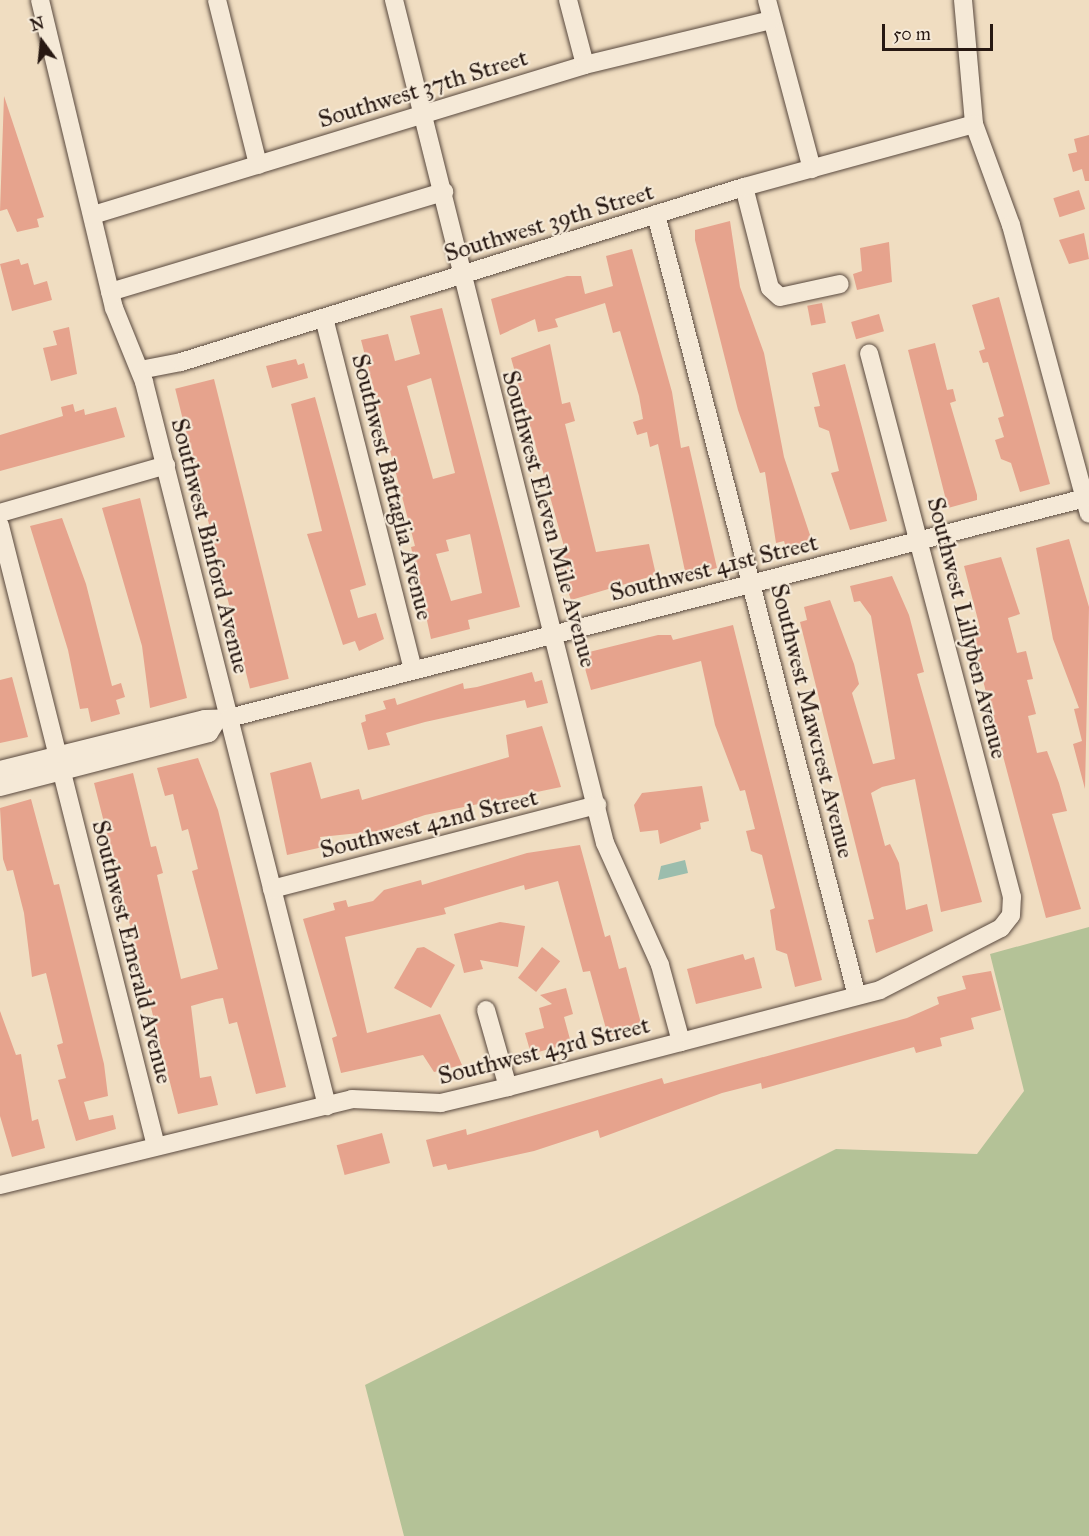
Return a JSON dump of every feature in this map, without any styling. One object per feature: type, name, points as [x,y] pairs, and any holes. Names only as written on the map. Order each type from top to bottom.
[{"type":"street","name":"Southwest Binford Avenue","points":[[40,0],[110,292],[121,332],[140,370],[166,465],[222,720],[272,889],[327,1106]]},
{"type":"street","points":[[217,0],[258,165]]},
{"type":"street","name":"Southwest Eleven Mile Avenue","points":[[394,0],[616,878],[660,965],[681,1042]]},
{"type":"street","points":[[568,0],[585,65]]},
{"type":"street","points":[[767,0],[812,169]]},
{"type":"street","points":[[963,0],[974,124],[985,151],[1082,459],[1087,506]]},
{"type":"street","name":"Southwest 37th Street","points":[[93,215],[585,65],[771,20]]},
{"type":"street","name":"Southwest 39th Street","points":[[140,370],[324,318],[744,188],[974,124]]},
{"type":"street","points":[[744,188],[771,288],[780,297],[840,284]]},
{"type":"street","points":[[110,292],[444,192]]},
{"type":"street","name":"Southwest Mawcrest Avenue","points":[[656,214],[753,583],[857,996]]},
{"type":"street","name":"Southwest Battaglia Avenue","points":[[324,318],[413,669]]},
{"type":"street","name":"Southwest Lillyben Avenue","points":[[869,353],[1012,897],[1010,917]]},
{"type":"street","points":[[0,513],[166,465]]},
{"type":"street","name":"Southwest 41st Street","points":[[0,787],[62,762],[205,718],[222,720],[920,540],[1087,506]]},
{"type":"street","name":"Southwest Emerald Avenue","points":[[0,526],[62,762],[156,1146]]},
{"type":"street","name":"Southwest 41st Street","points":[[0,770],[62,762]]},
{"type":"street","name":"Southwest 42nd Street","points":[[272,889],[597,805]]},
{"type":"street","name":"Southwest 43rd Street","points":[[0,1185],[352,1100],[441,1103],[857,996],[894,986],[997,932],[1010,917]]},
{"type":"street","points":[[486,1010],[507,1087]]},
{"type":"shaded area","points":[[685,860],[688,873],[658,880],[661,866]]},
{"type":"shaded area","points":[[1089,927],[1089,1536],[404,1536],[365,1385],[836,1149],[977,1154],[1024,1091],[990,954]]},
{"type":"building","points":[[4,96],[44,217],[37,219],[39,227],[17,232],[7,209],[0,211]]},
{"type":"building","points":[[1089,135],[1089,181],[1085,181],[1082,169],[1073,172],[1068,154],[1077,152],[1074,139]]},
{"type":"building","points":[[1079,190],[1085,209],[1060,217],[1053,198]]},
{"type":"building","points":[[730,221],[740,287],[764,353],[784,457],[813,544],[787,551],[784,541],[776,543],[765,472],[760,473],[738,410],[695,240],[695,230]]},
{"type":"building","points":[[1084,233],[1089,259],[1069,264],[1059,240]]},
{"type":"building","points":[[889,242],[892,282],[857,290],[853,274],[862,271],[860,248]]},
{"type":"building","points":[[632,249],[672,392],[681,448],[689,446],[717,568],[686,576],[658,444],[650,447],[647,432],[637,435],[633,422],[643,419],[639,396],[620,331],[613,333],[605,303],[555,319],[558,327],[538,332],[535,319],[500,335],[491,299],[567,276],[581,276],[585,294],[613,286],[606,256]]},
{"type":"building","points":[[19,259],[21,265],[28,263],[34,285],[47,281],[52,300],[12,311],[0,264]]},
{"type":"building","points":[[999,297],[1050,484],[1020,492],[1011,463],[1001,459],[995,440],[1004,437],[998,418],[1004,416],[988,362],[983,363],[979,351],[985,349],[972,305]]},
{"type":"building","points":[[822,303],[826,323],[811,325],[807,306]]},
{"type":"building","points":[[442,308],[520,607],[468,620],[470,629],[431,639],[411,547],[415,546],[361,340],[388,334],[395,361],[420,354],[410,316]],"holes":[[[431,378],[455,473],[433,479],[407,386]],[[470,534],[482,593],[451,601],[436,554],[449,551],[446,540]]]},
{"type":"building","points":[[879,314],[884,331],[856,339],[851,322]]},
{"type":"building","points":[[69,327],[77,374],[51,381],[43,348],[57,345],[53,331]]},
{"type":"building","points":[[935,343],[947,390],[953,389],[956,401],[950,403],[977,495],[977,500],[948,508],[908,350]]},
{"type":"building","points":[[550,344],[562,404],[570,402],[575,421],[565,424],[596,552],[649,544],[656,575],[571,600],[555,552],[565,550],[511,358]]},
{"type":"building","points":[[296,359],[298,365],[304,363],[308,378],[272,388],[266,366]]},
{"type":"building","points":[[845,364],[887,521],[850,530],[831,473],[839,471],[829,431],[819,427],[814,407],[820,406],[812,373]]},
{"type":"building","points":[[214,379],[289,679],[250,688],[175,389]]},
{"type":"building","points":[[315,397],[366,585],[350,590],[358,618],[376,613],[384,639],[359,651],[355,641],[343,645],[307,534],[322,531],[291,404]]},
{"type":"building","points":[[73,404],[75,412],[84,409],[85,415],[116,407],[125,437],[0,471],[0,435],[63,416],[61,407]]},
{"type":"building","points":[[140,498],[187,698],[150,708],[142,646],[102,508]]},
{"type":"building","points":[[62,518],[86,584],[112,686],[121,683],[125,697],[116,700],[120,714],[91,722],[88,708],[80,709],[68,650],[30,526]]},
{"type":"building","points":[[1069,539],[1089,607],[1085,789],[1073,744],[1082,741],[1074,709],[1079,708],[1053,639],[1036,548]]},
{"type":"building","points":[[1001,557],[1020,614],[1008,618],[1017,653],[1026,651],[1033,679],[1027,680],[1036,714],[1028,716],[1037,753],[1047,751],[1067,811],[1052,814],[1081,909],[1046,918],[973,643],[974,630],[980,628],[964,566]]},
{"type":"building","points":[[892,576],[909,615],[924,672],[917,674],[982,902],[941,912],[915,779],[882,787],[871,793],[885,846],[890,844],[899,863],[906,910],[927,904],[933,931],[876,953],[868,920],[874,919],[800,622],[807,620],[804,607],[830,600],[854,664],[859,684],[852,693],[873,764],[895,759],[871,616],[860,601],[854,602],[850,586]]},
{"type":"building","points":[[733,625],[822,980],[795,987],[787,954],[776,950],[770,910],[775,908],[762,855],[751,851],[746,831],[755,829],[745,790],[740,791],[715,725],[701,661],[591,690],[581,654],[658,635],[671,635],[673,640]]},
{"type":"building","points":[[532,672],[535,682],[542,680],[548,703],[527,708],[525,700],[425,722],[386,733],[390,745],[368,750],[361,723],[366,721],[365,715],[386,709],[383,701],[395,698],[397,705],[463,683],[464,689],[477,687]]},
{"type":"building","points":[[12,677],[28,737],[0,743],[0,680]]},
{"type":"building","points":[[542,726],[561,787],[425,815],[379,831],[320,837],[323,847],[287,855],[270,773],[311,762],[321,799],[359,789],[362,800],[509,757],[506,735]]},
{"type":"building","points":[[198,758],[218,810],[286,1087],[256,1094],[237,1022],[229,1024],[223,998],[216,999],[191,1006],[200,1078],[211,1076],[218,1105],[178,1114],[94,783],[133,773],[151,847],[156,846],[163,873],[157,875],[181,979],[218,969],[192,871],[198,869],[188,829],[182,831],[173,794],[165,796],[157,768]]},
{"type":"building","points":[[702,786],[709,821],[700,823],[701,829],[660,844],[658,830],[640,832],[634,805],[642,793]]},
{"type":"building","points":[[31,799],[54,885],[59,884],[104,1064],[108,1096],[84,1102],[89,1120],[113,1115],[116,1129],[76,1141],[58,1080],[66,1078],[57,1045],[63,1043],[46,973],[32,977],[24,913],[13,870],[7,871],[3,859],[0,808]]},
{"type":"building","points":[[580,845],[605,937],[610,935],[619,969],[626,967],[642,1027],[608,1036],[590,971],[583,972],[558,881],[525,890],[524,885],[444,908],[446,914],[345,937],[367,1033],[440,1014],[462,1065],[434,1072],[423,1055],[341,1073],[332,1038],[337,1036],[303,919],[335,910],[333,903],[346,900],[348,907],[373,901],[384,890],[421,880],[422,885],[527,853]]},
{"type":"building","points":[[500,922],[525,926],[518,967],[480,960],[483,969],[464,973],[454,934]]},
{"type":"building","points":[[424,947],[455,965],[431,1008],[394,988],[417,948]]},
{"type":"building","points":[[542,947],[560,961],[536,992],[518,978]]},
{"type":"building","points":[[743,954],[745,960],[754,957],[762,988],[696,1004],[687,969]]},
{"type":"building","points":[[991,971],[1001,1010],[971,1018],[974,1029],[940,1038],[942,1046],[916,1053],[914,1047],[762,1089],[761,1083],[722,1093],[600,1138],[598,1130],[534,1151],[448,1170],[446,1164],[433,1167],[426,1140],[466,1129],[467,1135],[662,1078],[664,1084],[907,1018],[939,1004],[937,997],[966,989],[962,976]]},
{"type":"building","points":[[566,988],[573,1014],[564,1017],[571,1043],[531,1054],[525,1033],[544,1028],[539,1008],[552,1004],[540,995]]},
{"type":"building","points":[[0,1011],[16,1055],[21,1054],[32,1121],[38,1119],[45,1148],[12,1157],[0,1116]]},
{"type":"building","points":[[382,1133],[390,1163],[345,1175],[337,1145]]}]
